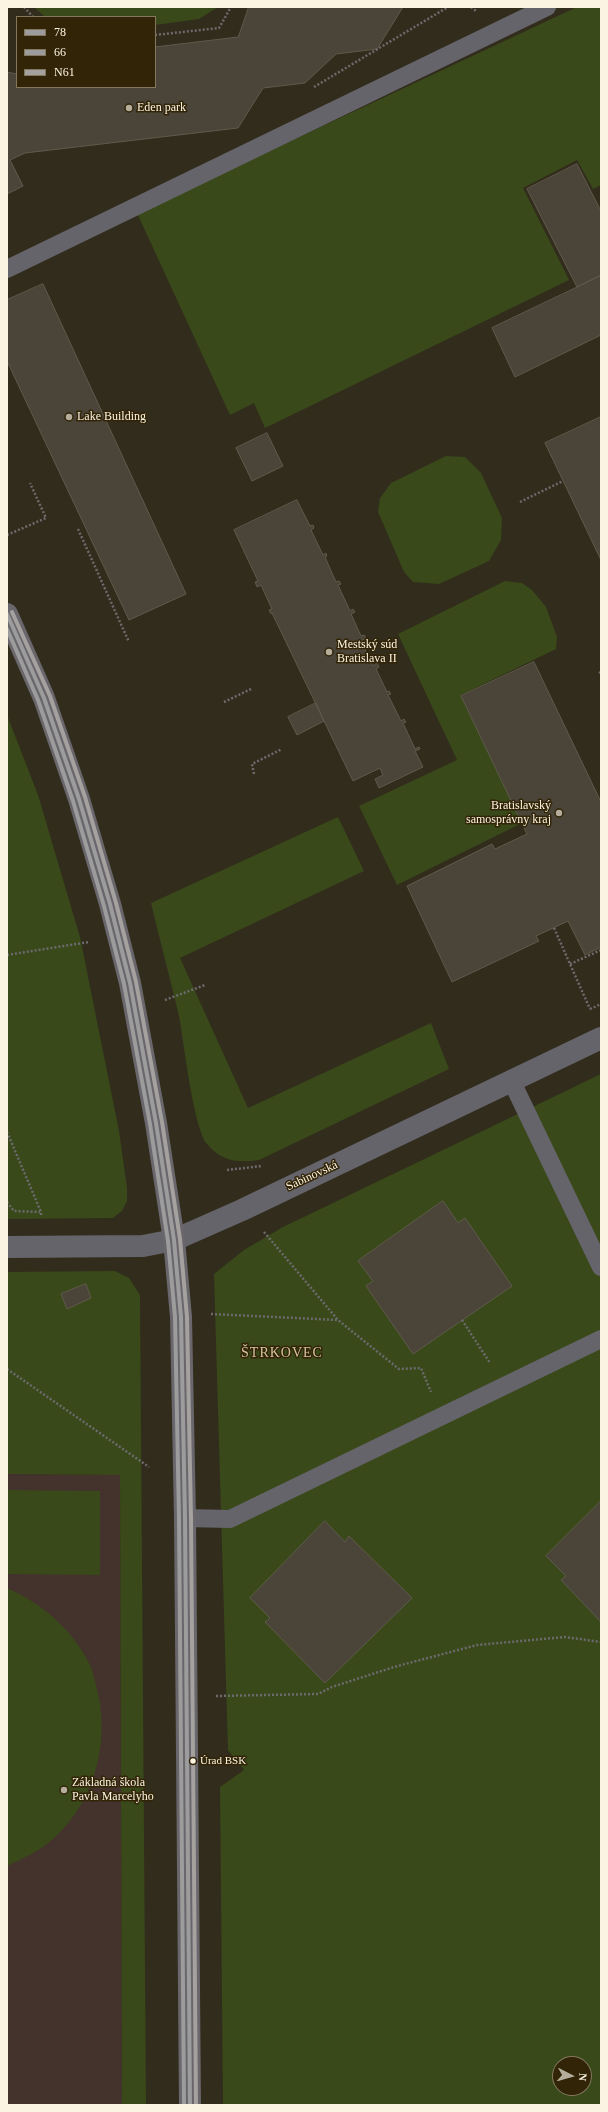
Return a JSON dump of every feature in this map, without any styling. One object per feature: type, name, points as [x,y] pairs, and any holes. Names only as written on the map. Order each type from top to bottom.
[{"type":"street","points":[[7,614],[44,698],[79,799],[110,904],[130,983],[156,1123],[174,1240],[181,1318],[185,1518],[190,2105]]},
{"type":"street","name":"Sabinovská","points":[[7,1247],[143,1246],[174,1240],[512,1082],[601,1038]]},
{"type":"lane","points":[[7,269],[547,7]]},
{"type":"lane","points":[[512,1082],[601,1267]]},
{"type":"lane","points":[[185,1518],[230,1519],[601,1339]]},
{"type":"path","points":[[24,7],[32,16]]},
{"type":"path","points":[[156,35],[220,28],[230,7]]},
{"type":"path","points":[[520,502],[563,481]]},
{"type":"path","points":[[7,535],[46,518],[30,484]]},
{"type":"path","points":[[78,529],[129,642]]},
{"type":"path","points":[[224,702],[251,689]]},
{"type":"path","points":[[254,774],[252,764],[282,750]]},
{"type":"path","points":[[554,928],[590,1009]]},
{"type":"path","points":[[7,956],[90,942]]},
{"type":"path","points":[[570,964],[601,950]]},
{"type":"path","points":[[165,1000],[204,985]]},
{"type":"path","points":[[583,1012],[601,1004]]},
{"type":"path","points":[[7,1132],[40,1212],[40,1247]]},
{"type":"path","points":[[227,1170],[261,1166],[268,1163]]},
{"type":"path","points":[[7,1202],[14,1211],[40,1212]]},
{"type":"path","points":[[262,1230],[338,1320],[399,1369],[420,1368],[441,1417]]},
{"type":"path","points":[[209,1314],[338,1320]]},
{"type":"path","points":[[462,1320],[505,1385]]},
{"type":"path","points":[[7,1369],[149,1468]]},
{"type":"path","points":[[216,1696],[318,1694],[394,1667],[477,1645],[565,1637],[601,1642]]},
{"type":"shaded area","name":"Základná škola Pavla Marcelyho","points":[[7,1474],[120,1475],[122,2105],[7,2105]]},
{"type":"green space","points":[[34,7],[218,7],[199,19],[156,25],[156,16],[44,16]]},
{"type":"green space","points":[[577,7],[601,7],[601,185],[593,189],[577,160],[523,188],[569,280],[265,428],[254,403],[230,415],[137,213]]},
{"type":"green space","points":[[446,456],[465,457],[481,473],[502,518],[501,540],[489,561],[439,584],[413,582],[404,572],[378,512],[380,498],[391,483]]},
{"type":"green space","points":[[505,581],[522,583],[532,590],[546,607],[557,637],[556,649],[461,695],[522,823],[397,885],[359,806],[457,760],[398,634]]},
{"type":"green space","points":[[7,715],[38,795],[80,937],[119,1131],[127,1188],[127,1201],[122,1211],[113,1218],[7,1219]]},
{"type":"green space","points":[[338,817],[364,871],[180,958],[248,1108],[431,1023],[449,1069],[259,1160],[231,1160],[218,1155],[207,1144],[197,1120],[179,1016],[151,903]]},
{"type":"green space","points":[[601,1074],[601,2105],[223,2105],[220,1787],[244,1770],[228,1750],[214,1274],[244,1250],[283,1227]]},
{"type":"green space","points":[[115,1271],[129,1278],[140,1295],[146,2105],[122,2105],[120,1475],[7,1474],[7,1272]]},
{"type":"green space","points":[[7,1490],[100,1491],[100,1575],[7,1574]]},
{"type":"green space","points":[[7,1588],[32,1601],[44,1610],[75,1640],[91,1667],[100,1706],[102,1726],[96,1768],[90,1787],[80,1806],[68,1823],[49,1843],[32,1854],[7,1866]]},
{"type":"building","name":"Eden park","points":[[249,7],[403,7],[377,49],[336,54],[305,83],[263,88],[238,128],[25,153],[10,160],[23,186],[7,194],[7,72],[16,74],[16,88],[156,88],[156,47],[238,37]]},
{"type":"building","points":[[577,164],[601,211],[601,275],[577,287],[527,189]]},
{"type":"building","points":[[601,276],[601,335],[515,377],[492,328]]},
{"type":"building","name":"Lake Building","points":[[43,284],[186,594],[129,620],[7,361],[7,300]]},
{"type":"building","points":[[601,417],[601,560],[545,443]]},
{"type":"building","points":[[267,433],[283,466],[252,481],[236,448]]},
{"type":"building","name":"Mestský súd Bratislava II","points":[[297,500],[310,526],[313,525],[314,528],[311,530],[323,555],[326,553],[327,556],[325,557],[336,582],[339,581],[341,584],[338,585],[350,611],[353,609],[355,612],[351,614],[361,636],[364,635],[366,638],[361,641],[373,666],[377,663],[379,667],[376,669],[387,692],[389,691],[391,694],[388,695],[401,721],[404,719],[406,722],[403,723],[415,749],[419,747],[420,749],[415,751],[423,767],[379,788],[375,779],[383,775],[380,768],[353,781],[272,613],[271,614],[269,610],[272,609],[261,585],[257,587],[255,582],[258,581],[234,530]]},
{"type":"building","name":"Bratislavský samosprávny kraj","points":[[534,662],[601,802],[601,947],[585,955],[568,921],[536,936],[539,941],[452,982],[407,886],[492,844],[495,849],[527,834],[461,696]]},
{"type":"building","points":[[316,703],[324,721],[297,735],[288,717]]},
{"type":"building","points":[[443,1201],[458,1223],[465,1218],[512,1286],[413,1354],[366,1286],[373,1281],[358,1261]]},
{"type":"building","points":[[86,1284],[91,1298],[67,1309],[61,1294]]},
{"type":"building","points":[[601,1501],[601,1622],[561,1580],[566,1576],[546,1556]]},
{"type":"building","points":[[325,1521],[345,1542],[349,1536],[412,1598],[325,1683],[265,1622],[270,1618],[250,1598]]},
{"type":"transit line","name":"N61","points":[[12,612],[50,696],[85,797],[116,903],[136,982],[162,1122],[180,1239],[187,1317],[191,1518],[196,2105]]},
{"type":"transit line","name":"78","points":[[7,614],[44,698],[79,799],[110,904],[130,983],[156,1123],[174,1240],[181,1317],[185,1518],[190,2105]]},
{"type":"transit line","name":"66","points":[[7,629],[38,700],[73,801],[104,906],[124,984],[150,1124],[168,1241],[175,1317],[179,1518],[184,2105]]},
{"type":"place","name":"Eden park","points":[[129,108]]},
{"type":"place","name":"Lake Building","points":[[69,417]]},
{"type":"place","name":"Mestský súd Bratislava II","points":[[329,652]]},
{"type":"place","name":"Bratislavský samosprávny kraj","points":[[559,813]]},
{"type":"place","name":"Úrad BSK","points":[[193,1761]]},
{"type":"place","name":"Základná škola Pavla Marcelyho","points":[[64,1790]]},
{"type":"district","name":"ŠTRKOVEC","points":[[282,1353]]}]
